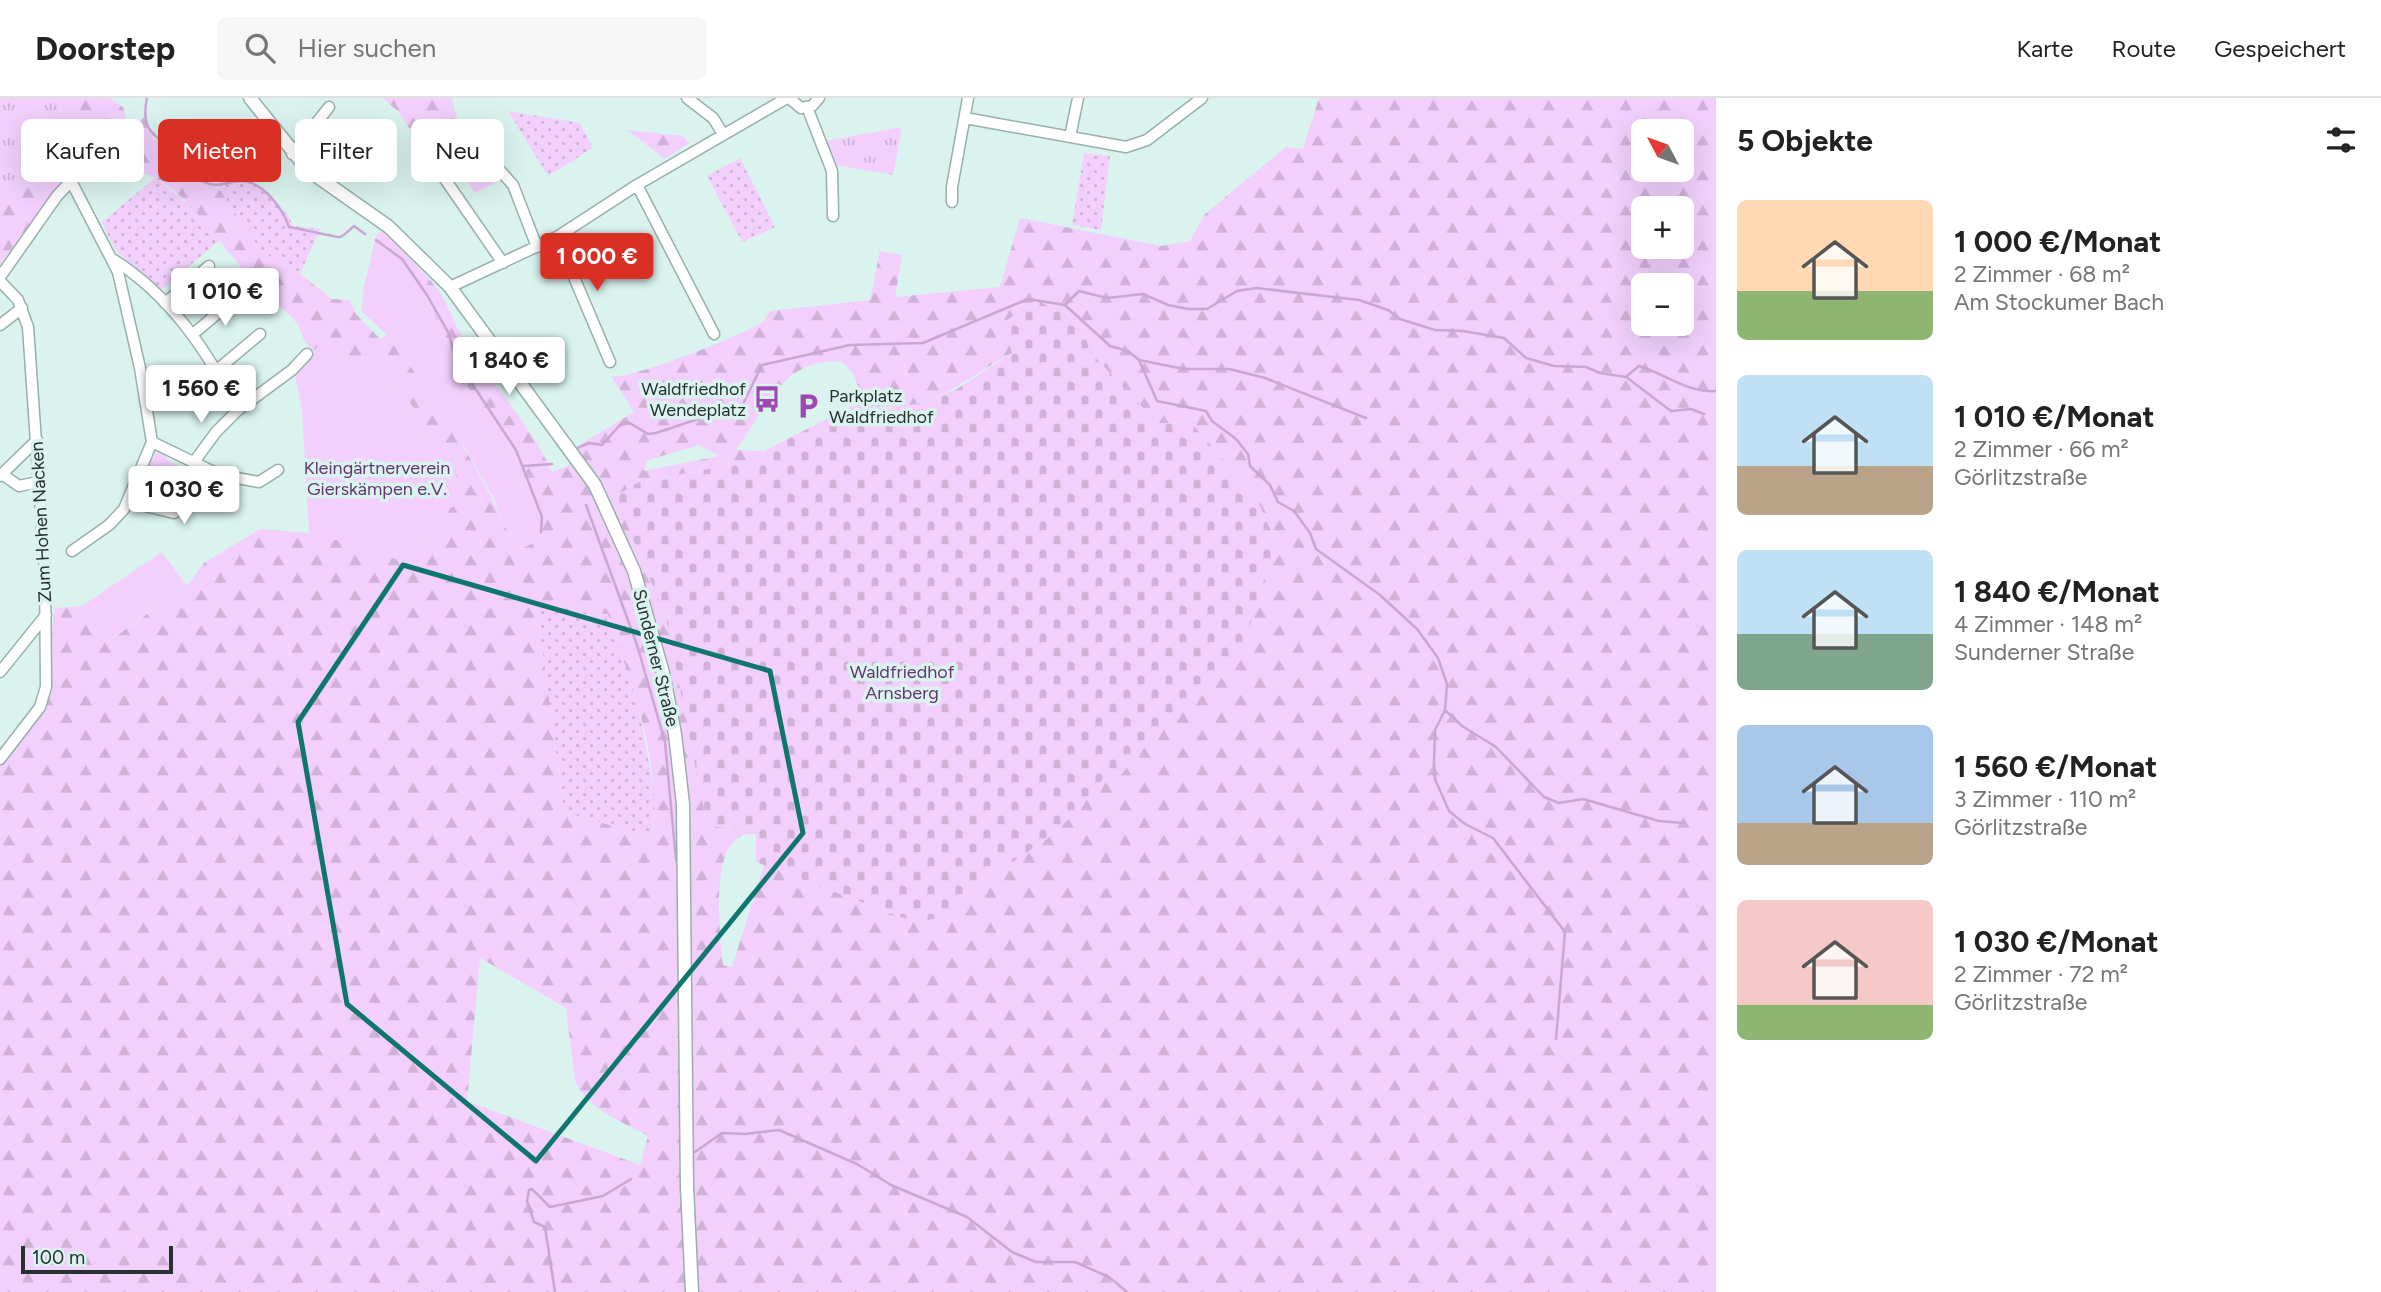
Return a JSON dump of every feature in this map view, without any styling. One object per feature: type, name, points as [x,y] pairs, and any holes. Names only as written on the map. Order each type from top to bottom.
[{"type":"main road","name":"Sunderner Straße","points":[[250,98],[292,154],[325,184],[389,227],[450,287],[604,500],[634,571],[660,660],[675,734],[684,817],[687,1171],[692,1292]]},
{"type":"street","points":[[687,98],[713,118],[723,134]]},
{"type":"street","points":[[450,287],[557,237],[637,185],[788,98],[796,106],[807,107],[819,98]]},
{"type":"street","points":[[952,202],[951,187],[968,98]]},
{"type":"street","points":[[1070,137],[1078,98]]},
{"type":"street","points":[[965,118],[1120,147],[1140,144],[1202,98]]},
{"type":"street","points":[[292,154],[329,107]]},
{"type":"street","points":[[807,107],[832,171],[833,216]]},
{"type":"street","points":[[504,176],[513,186],[537,247]]},
{"type":"street","points":[[0,279],[57,196],[71,181],[114,260],[140,368],[152,442],[128,502],[109,525],[72,551]]},
{"type":"street","points":[[447,182],[503,263]]},
{"type":"street","points":[[637,185],[714,334]]},
{"type":"street","points":[[557,237],[610,362]]},
{"type":"street","points":[[114,260],[165,303],[193,334],[217,370],[237,410]]},
{"type":"street","points":[[165,303],[209,266]]},
{"type":"street","name":"Zum Hohen Nacken","points":[[0,279],[14,293],[22,308],[29,337],[46,615],[46,687],[43,701],[0,759]]},
{"type":"street","points":[[193,334],[236,298]]},
{"type":"street","points":[[0,325],[22,308]]},
{"type":"street","points":[[217,370],[260,334]]},
{"type":"street","points":[[194,462],[216,432],[237,410],[292,370],[307,354]]},
{"type":"street","points":[[37,440],[1,475],[19,486],[38,482]]},
{"type":"street","points":[[152,442],[220,475],[260,482],[278,470]]},
{"type":"street","points":[[128,502],[174,513],[220,475]]},
{"type":"street","points":[[0,672],[46,615]]},
{"type":"highlighted area","points":[[403,565],[770,671],[803,833],[536,1161],[347,1004],[298,722]]},
{"type":"green space","points":[[0,98],[83,98],[77,103],[70,119],[21,119],[21,182],[36,182],[0,201]]},
{"type":"green space","points":[[83,98],[109,98],[123,107],[126,119],[70,119],[77,103]]},
{"type":"green space","points":[[382,98],[452,98],[458,119],[411,119],[411,132],[399,112]]},
{"type":"green space","points":[[1319,98],[1716,98],[1716,1292],[0,1292],[0,749],[42,699],[55,608],[82,606],[109,641],[187,586],[204,563],[260,529],[309,533],[360,546],[418,567],[450,508],[465,502],[453,468],[383,362],[372,356],[353,361],[324,340],[314,351],[306,343],[294,320],[250,278],[200,216],[160,182],[215,183],[261,251],[300,274],[332,299],[349,300],[356,314],[380,339],[387,335],[459,438],[516,551],[536,542],[536,514],[517,453],[499,440],[459,372],[423,288],[429,279],[443,297],[470,349],[532,435],[552,472],[568,466],[581,444],[634,412],[611,376],[639,372],[709,347],[760,324],[770,311],[870,300],[880,251],[902,255],[895,297],[1000,287],[1020,218],[1161,246],[1190,241],[1204,215],[1286,147],[1303,149]],"holes":[[[1082,325],[1090,352],[1157,423],[1192,424],[1257,498],[1243,647],[1216,676],[1168,718],[1111,785],[1114,774],[1106,774],[1074,814],[1048,838],[976,887],[948,915],[917,923],[764,865],[732,967],[723,965],[719,909],[723,864],[729,847],[740,836],[756,834],[705,818],[698,766],[666,617],[653,585],[639,482],[763,459],[764,451],[736,450],[777,390],[804,368],[821,362],[841,362],[856,380],[858,403],[882,407],[904,406],[940,395],[1012,353]],[[699,445],[719,456],[643,471],[648,460]],[[537,609],[608,614],[643,724],[653,780],[652,837],[564,812]],[[480,958],[566,1008],[575,1081],[588,1100],[597,1107],[648,1136],[640,1165],[467,1101]]]},
{"type":"green space","points":[[508,111],[580,123],[593,148],[548,176]]},
{"type":"green space","points":[[144,117],[153,139],[158,140],[158,180],[144,173]]},
{"type":"green space","points":[[902,127],[893,175],[835,165],[826,141]]},
{"type":"green space","points":[[627,130],[683,136],[689,143],[665,159]]},
{"type":"green space","points":[[1084,153],[1110,156],[1101,230],[1072,225]]},
{"type":"green space","points":[[740,158],[775,227],[742,242],[707,176]]},
{"type":"green space","points":[[155,178],[195,209],[221,239],[158,293],[114,248],[102,222]]},
{"type":"green space","points":[[36,182],[62,182],[0,264],[0,201]]},
{"type":"green space","points":[[252,182],[287,213],[293,226],[320,229],[300,274],[261,251],[215,183]]},
{"type":"green space","points":[[468,182],[496,182],[475,193]]},
{"type":"green space","points":[[385,232],[429,279],[423,288],[459,373],[499,440],[517,453],[536,514],[536,542],[515,551],[494,499],[467,451],[409,363],[387,335],[362,312],[363,291],[376,236]]},
{"type":"green space","name":"Waldfriedhof Arnsberg","points":[[1036,300],[1078,320],[1090,352],[1157,423],[1192,424],[1257,498],[1276,543],[1243,647],[1216,676],[1168,718],[1111,787],[1113,774],[1107,774],[1074,814],[1048,838],[976,887],[948,915],[917,923],[756,862],[756,834],[713,826],[706,821],[666,617],[615,496],[639,482],[763,459],[764,451],[858,403],[886,409],[922,403],[957,389],[1012,353],[1003,323]]},
{"type":"green space","name":"Kleingärtnerverein Gierskämpen e.V.","points":[[324,340],[353,361],[372,356],[383,362],[453,468],[466,502],[450,508],[418,567],[360,546],[309,533],[302,410],[295,375]]},
{"type":"green space","points":[[159,452],[165,452],[167,460],[201,479],[201,469],[212,478],[177,509],[145,503],[139,499],[144,473]]},
{"type":"green space","points":[[162,552],[187,586],[108,641],[82,606]]},
{"type":"green space","points":[[537,609],[608,614],[638,705],[655,795],[652,837],[564,812]]},
{"type":"waterway","points":[[147,98],[146,120],[153,134],[204,182],[218,185],[241,181],[257,186],[271,197],[289,227],[340,237],[354,226],[365,234]]},
{"type":"waterway","points":[[376,240],[402,259],[427,295],[448,332],[457,361],[516,450],[542,517],[541,532]]},
{"type":"waterway","points":[[1066,304],[1079,291],[1107,298],[1143,294],[1168,305],[1207,309],[1237,291],[1256,288],[1359,300],[1388,310],[1400,319],[1435,330],[1463,331],[1504,338],[1526,358],[1554,366],[1586,367],[1600,373],[1626,377],[1671,411],[1691,409],[1704,414]]},
{"type":"waterway","points":[[739,405],[743,404],[762,365],[850,345],[923,343],[1028,299],[1065,305],[1110,346],[1128,351],[1139,360],[1157,401],[1206,411],[1212,421],[1236,439],[1248,454],[1250,466],[1270,485],[1278,502],[1294,511],[1310,533],[1316,549],[1380,595],[1417,629],[1438,658],[1447,684],[1445,710],[1435,730],[1435,779],[1449,811],[1465,824],[1493,838],[1565,932],[1556,1039]]},
{"type":"waterway","points":[[1139,360],[1184,369],[1229,369],[1265,378],[1366,418]]},
{"type":"waterway","points":[[1627,376],[1639,366],[1686,386],[1716,391]]},
{"type":"waterway","points":[[575,449],[589,443],[602,445],[619,426],[628,422],[648,434],[656,433],[737,406]]},
{"type":"waterway","points":[[524,466],[552,464]]},
{"type":"waterway","points":[[586,505],[637,645],[665,742],[676,860]]},
{"type":"waterway","points":[[1445,710],[1462,726],[1496,747],[1544,797],[1559,803],[1583,799],[1659,821],[1684,823]]},
{"type":"waterway","points":[[695,1152],[722,1133],[745,1134],[779,1130],[857,1164],[891,1185],[967,1217],[1012,1252],[1036,1262],[1075,1262],[1109,1277],[1127,1292]]},
{"type":"waterway","points":[[555,1292],[545,1227],[534,1222],[527,1201],[529,1190],[532,1189],[550,1207],[603,1196],[631,1179]]},
{"type":"place","name":"Waldfriedhof Wendeplatz","points":[[767,399]]},
{"type":"place","name":"Parkplatz Waldfriedhof","points":[[808,406]]}]
